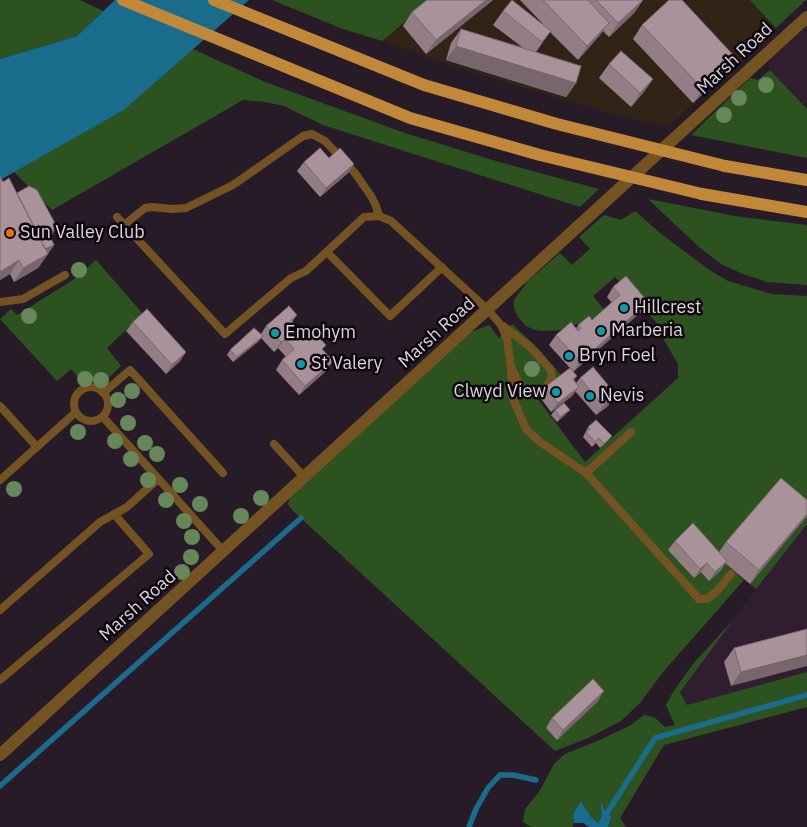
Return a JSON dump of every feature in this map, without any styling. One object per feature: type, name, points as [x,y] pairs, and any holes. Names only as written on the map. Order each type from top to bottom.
[{"type":"main road","points":[[123,0],[410,118],[540,155],[702,194],[807,212]]},
{"type":"main road","points":[[214,0],[424,85],[557,124],[725,166],[807,180]]},
{"type":"street","name":"Marsh Road","points":[[0,755],[807,17]]},
{"type":"lane","points":[[124,225],[145,208],[186,208],[233,186],[303,136],[312,134],[325,141],[355,174],[371,196],[379,216]]},
{"type":"lane","points":[[117,217],[225,334],[291,278],[306,271],[364,217],[379,216],[391,221],[488,310],[501,325],[529,346],[552,370],[552,377],[546,388],[540,391],[529,392],[520,386],[511,368]]},
{"type":"lane","points":[[327,252],[390,316],[442,267]]},
{"type":"lane","points":[[0,302],[23,299],[66,275]]},
{"type":"lane","points":[[501,325],[507,339],[512,396],[526,429],[540,442],[586,473],[698,599],[706,599],[716,592],[731,574]]},
{"type":"lane","points":[[103,393],[130,370],[223,473]]},
{"type":"lane","points":[[96,388],[103,393],[107,400],[108,406],[98,420],[88,421],[76,412],[74,401],[79,392],[96,388]]},
{"type":"lane","points":[[0,406],[37,447]]},
{"type":"lane","points":[[0,480],[76,412]]},
{"type":"lane","points":[[102,416],[224,552]]},
{"type":"lane","points":[[586,473],[631,432]]},
{"type":"lane","points":[[274,444],[305,478]]},
{"type":"lane","points":[[0,610],[100,522],[127,507],[158,479]]},
{"type":"lane","points":[[0,680],[148,554],[114,514]]},
{"type":"shaded area","points":[[431,0],[750,0],[776,28],[668,127],[615,115],[475,73],[382,41]]},
{"type":"shaded area","points":[[807,26],[807,109],[770,70],[770,59]]},
{"type":"shaded area","points":[[807,523],[807,672],[687,705],[680,692]]},
{"type":"green space","points":[[0,0],[80,0],[103,11],[77,36],[0,59]]},
{"type":"green space","points":[[272,0],[431,0],[382,41],[343,29]]},
{"type":"green space","points":[[750,0],[806,0],[776,28]]},
{"type":"green space","points":[[193,49],[265,82],[405,133],[499,162],[599,189],[580,207],[323,125],[284,106],[243,100],[52,210],[13,171],[124,110]]},
{"type":"green space","points":[[770,70],[807,109],[807,158],[691,135],[750,78],[758,80]]},
{"type":"green space","points":[[648,199],[735,216],[807,225],[807,285],[767,282],[721,264],[699,247]]},
{"type":"green space","points":[[635,211],[660,233],[708,269],[728,281],[772,294],[807,296],[807,524],[756,589],[750,584],[804,520],[717,556],[744,580],[663,672],[640,703],[621,721],[588,738],[555,751],[292,510],[288,504],[290,497],[469,333],[489,325],[499,338],[512,324],[537,347],[563,377],[537,398],[585,462],[678,378],[678,364],[664,340],[663,330],[615,277],[593,296],[606,312],[560,330],[535,330],[526,326],[518,317],[514,308],[514,300],[528,281],[560,253],[572,265],[590,249],[579,237],[604,215],[621,220]]},
{"type":"green space","points":[[96,260],[143,314],[107,348],[121,366],[101,385],[91,381],[82,381],[71,369],[57,381],[0,319],[11,309],[17,315],[73,280]]},
{"type":"green space","points":[[734,619],[680,692],[687,705],[807,672],[807,707],[664,745],[620,818],[626,827],[608,827],[612,816],[600,803],[602,816],[598,823],[591,817],[581,801],[573,813],[574,823],[572,827],[531,827],[523,822],[525,809],[539,792],[554,764],[565,754],[631,725],[644,715],[654,717],[665,727],[675,725],[666,705],[673,692],[693,664]]},
{"type":"water","points":[[115,0],[249,0],[124,110],[0,180],[0,59],[77,36]]},
{"type":"water","points":[[581,801],[591,817],[598,823],[602,816],[600,801],[607,813],[612,816],[608,827],[589,827],[583,823],[574,823],[573,813]]},
{"type":"building","points":[[427,0],[486,0],[436,40],[412,12]]},
{"type":"building","points":[[512,0],[551,31],[542,42],[503,11]]},
{"type":"building","points":[[543,0],[588,0],[609,23],[587,46]]},
{"type":"building","points":[[596,0],[643,0],[618,23]]},
{"type":"building","points":[[669,0],[682,0],[736,58],[703,89],[642,25]]},
{"type":"building","points":[[461,29],[581,66],[576,83],[456,46]]},
{"type":"building","points":[[621,51],[653,79],[640,93],[609,64]]},
{"type":"building","points":[[320,148],[329,158],[340,148],[354,164],[326,188],[304,162]]},
{"type":"building","points":[[0,176],[3,182],[9,178],[48,254],[23,268],[19,260],[0,272]]},
{"type":"building","points":[[29,186],[37,190],[57,227],[48,232],[54,245],[45,249],[17,193]]},
{"type":"building","points":[[626,276],[648,302],[580,362],[556,335],[571,322],[578,331],[581,328],[578,325],[589,316],[592,320],[620,295],[613,287]]},
{"type":"building","points":[[289,306],[297,315],[291,320],[309,341],[316,334],[326,345],[322,349],[333,361],[305,386],[282,360],[294,349],[285,339],[281,342],[266,326]]},
{"type":"building","points":[[147,309],[186,352],[172,365],[133,322]]},
{"type":"building","points":[[254,328],[263,336],[237,357],[230,350]]},
{"type":"building","points":[[593,367],[608,385],[606,387],[614,396],[603,406],[580,378]]},
{"type":"building","points":[[570,368],[577,376],[573,379],[579,387],[558,403],[545,387]]},
{"type":"building","points":[[564,403],[570,410],[560,417],[555,410]]},
{"type":"building","points":[[596,420],[612,436],[604,444],[599,438],[595,442],[586,432],[590,429],[588,427]]},
{"type":"building","points":[[781,478],[807,500],[807,514],[759,570],[726,542]]},
{"type":"building","points":[[693,523],[727,561],[715,572],[707,563],[700,569],[675,541]]},
{"type":"building","points":[[807,629],[807,655],[741,672],[734,648]]},
{"type":"building","points":[[593,679],[604,691],[563,730],[552,718]]},
{"type":"waterway","points":[[0,786],[301,518]]},
{"type":"waterway","points":[[607,813],[655,738],[807,695]]},
{"type":"waterway","points":[[469,827],[476,809],[488,788],[500,775],[513,775],[536,780]]},
{"type":"place","name":"Sun Valley Club","points":[[10,233]]},
{"type":"place","name":"Hillcrest","points":[[624,308]]},
{"type":"place","name":"Marberia","points":[[601,331]]},
{"type":"place","name":"Emohym","points":[[275,333]]},
{"type":"place","name":"Bryn Foel","points":[[569,356]]},
{"type":"place","name":"St Valery","points":[[301,364]]},
{"type":"place","name":"Clwyd View","points":[[556,392]]},
{"type":"place","name":"Nevis","points":[[590,396]]}]
